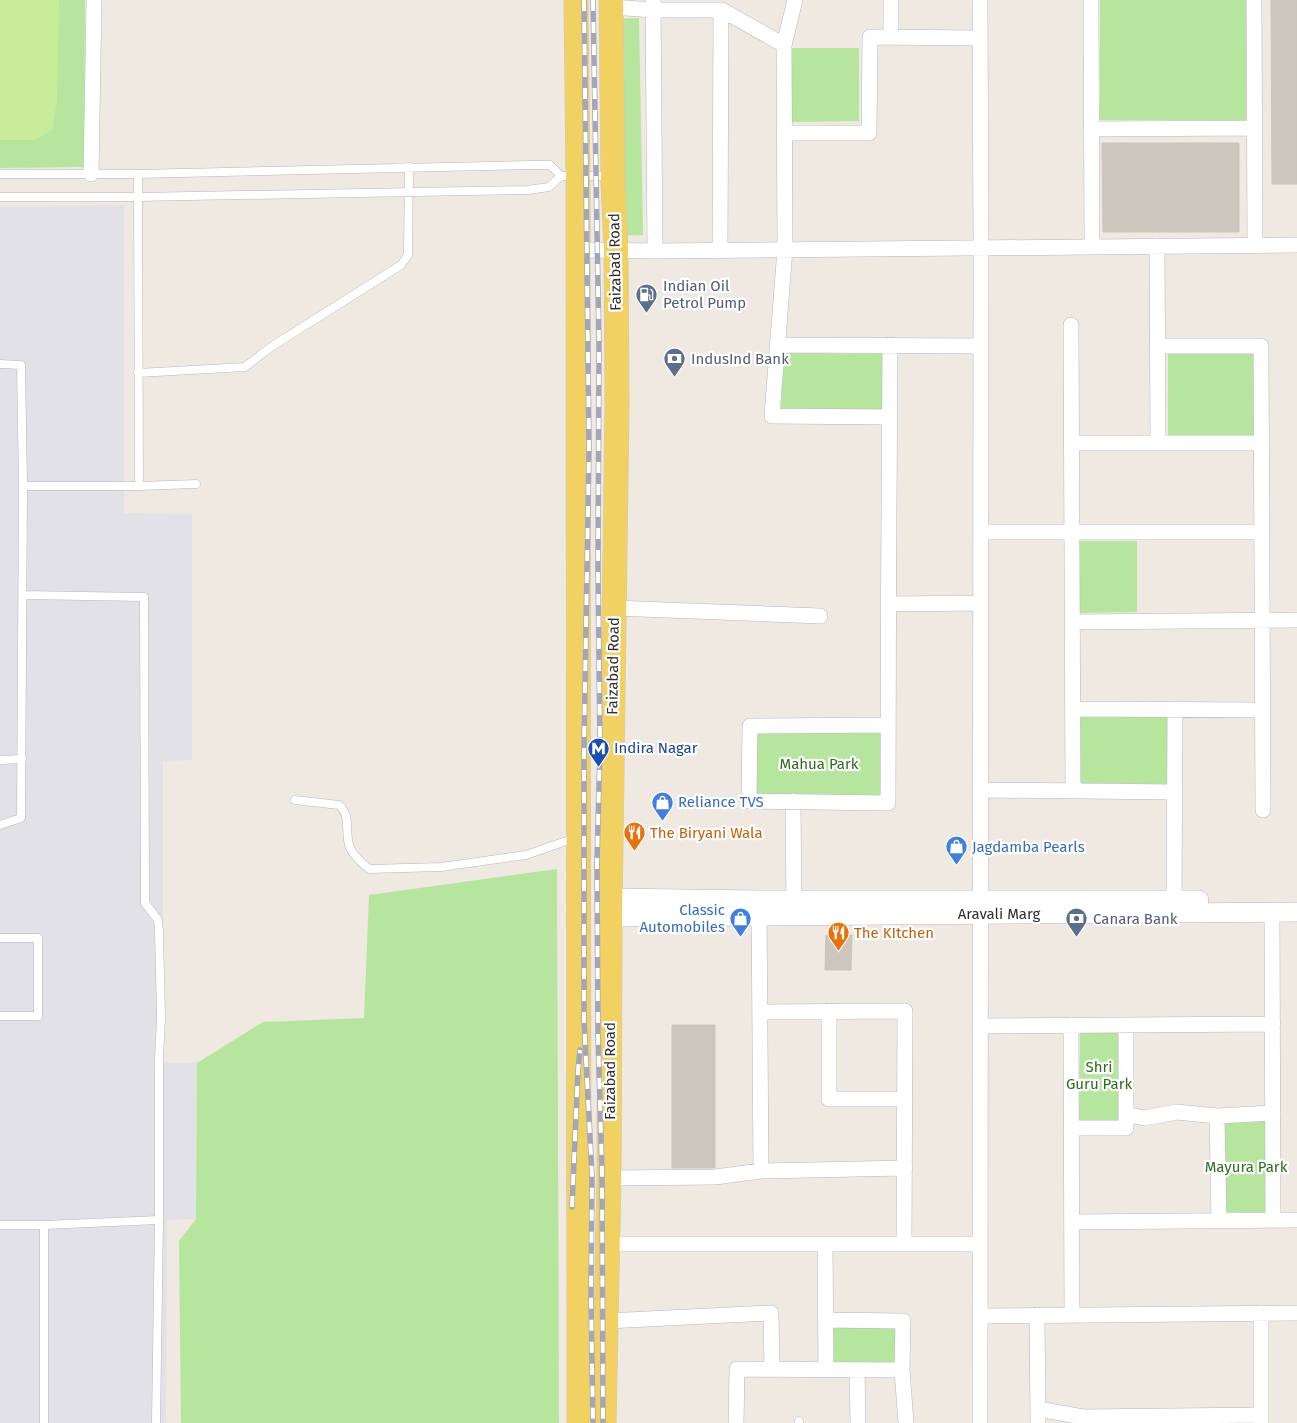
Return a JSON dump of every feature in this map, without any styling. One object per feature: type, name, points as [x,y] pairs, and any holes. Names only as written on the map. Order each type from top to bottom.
[{"type":"main road","name":"Faizabad Road","points":[[576,0],[570,176],[578,250],[579,1423]]},
{"type":"main road","name":"Faizabad Road","points":[[604,1423],[609,1178],[610,907],[618,404],[613,176],[612,4]]},
{"type":"street","points":[[91,174],[94,0]]},
{"type":"street","points":[[795,0],[784,45],[785,249],[772,416],[890,417]]},
{"type":"street","points":[[891,0],[891,37]]},
{"type":"street","points":[[980,0],[980,1423]]},
{"type":"street","points":[[1091,0],[1092,247]]},
{"type":"street","points":[[1254,0],[1254,245]]},
{"type":"street","points":[[612,4],[721,6],[784,45]]},
{"type":"street","points":[[653,5],[655,251]]},
{"type":"street","points":[[720,250],[721,6]]},
{"type":"street","points":[[784,133],[869,133],[870,37],[980,38]]},
{"type":"street","points":[[1091,129],[1254,128]]},
{"type":"street","points":[[578,250],[655,251],[1297,245]]},
{"type":"street","points":[[1157,246],[1158,443]]},
{"type":"street","points":[[1071,325],[1073,791]]},
{"type":"street","points":[[778,345],[981,346]]},
{"type":"street","points":[[888,725],[750,726],[749,800],[888,803],[890,345]]},
{"type":"street","points":[[1158,346],[1261,346],[1263,810]]},
{"type":"street","points":[[1072,443],[1261,443]]},
{"type":"street","points":[[981,532],[1262,532]]},
{"type":"street","points":[[889,604],[981,603]]},
{"type":"street","points":[[614,608],[820,616]]},
{"type":"street","points":[[1072,622],[1297,620]]},
{"type":"street","points":[[1073,710],[1262,710]]},
{"type":"street","points":[[1174,906],[1175,710]]},
{"type":"street","points":[[981,790],[1175,792]]},
{"type":"street","points":[[793,801],[794,908]]},
{"type":"street","name":"Aravali Marg","points":[[610,907],[1174,906],[1297,900]]},
{"type":"street","name":"Aravali Marg","points":[[1174,906],[1297,912]]},
{"type":"street","points":[[759,908],[761,1171]]},
{"type":"street","points":[[1272,912],[1273,1220]]},
{"type":"street","points":[[829,1011],[829,1099],[905,1099]]},
{"type":"street","points":[[760,1012],[905,1011],[904,1244]]},
{"type":"street","points":[[980,1026],[1273,1024]]},
{"type":"street","points":[[1071,1025],[1072,1315]]},
{"type":"street","points":[[1071,1128],[1126,1128],[1126,1025]]},
{"type":"street","points":[[1126,1114],[1144,1118],[1177,1112],[1217,1116],[1273,1113]]},
{"type":"street","points":[[1217,1116],[1219,1220]]},
{"type":"street","points":[[609,1178],[715,1177],[761,1171],[905,1168]]},
{"type":"street","points":[[1072,1222],[1297,1220]]},
{"type":"street","points":[[607,1244],[980,1244]]},
{"type":"street","points":[[825,1244],[826,1370]]},
{"type":"street","points":[[607,1321],[771,1313],[772,1369]]},
{"type":"street","points":[[1037,1316],[1038,1416],[1083,1420],[1261,1419],[1261,1313]]},
{"type":"street","points":[[980,1316],[1297,1313]]},
{"type":"street","points":[[826,1320],[903,1321],[902,1370],[906,1423]]},
{"type":"street","points":[[736,1423],[737,1369],[902,1370]]},
{"type":"street","points":[[856,1370],[858,1423]]},
{"type":"lane","points":[[0,174],[138,174],[409,166],[550,166],[570,176],[613,176]]},
{"type":"lane","points":[[138,373],[245,367],[271,347],[401,265],[408,255],[409,166]]},
{"type":"lane","points":[[138,174],[139,486]]},
{"type":"lane","points":[[0,197],[137,197],[528,190],[549,187],[570,176]]},
{"type":"lane","points":[[0,364],[21,365],[23,486],[21,818],[0,825]]},
{"type":"lane","points":[[23,486],[196,484]]},
{"type":"lane","points":[[23,595],[144,596],[145,902],[158,920],[161,1016],[156,1423]]},
{"type":"lane","points":[[0,760],[22,759]]},
{"type":"lane","points":[[295,800],[338,806],[344,810],[347,816],[347,835],[350,848],[360,862],[369,869],[441,867],[526,856],[579,836]]},
{"type":"lane","points":[[0,938],[38,938],[38,1016],[0,1016]]},
{"type":"lane","points":[[0,1225],[159,1220]]},
{"type":"lane","points":[[44,1225],[44,1423]]},
{"type":"shaded area","points":[[124,205],[124,513],[192,514],[192,760],[163,761],[163,1063],[197,1063],[196,1219],[167,1220],[166,1423],[0,1423],[0,207]]},
{"type":"green space","points":[[0,0],[85,0],[84,167],[0,168]]},
{"type":"green space","points":[[0,0],[59,0],[57,100],[52,130],[35,140],[0,140]]},
{"type":"green space","points":[[1100,0],[1246,0],[1246,120],[1100,120]]},
{"type":"green space","points":[[639,18],[643,235],[614,236],[610,19]]},
{"type":"green space","points":[[791,48],[859,48],[859,121],[792,122]]},
{"type":"green space","points":[[783,353],[884,354],[882,409],[781,409]]},
{"type":"green space","points":[[1255,353],[1255,436],[1168,436],[1168,354]]},
{"type":"green space","points":[[1079,541],[1137,541],[1137,612],[1080,613]]},
{"type":"green space","points":[[1080,716],[1169,717],[1169,784],[1079,783]]},
{"type":"green space","name":"Mahua Park","points":[[755,732],[882,732],[882,795],[755,795]]},
{"type":"green space","points":[[557,869],[559,1423],[181,1423],[179,1241],[196,1219],[197,1063],[263,1022],[364,1018],[369,895]]},
{"type":"green space","name":"Shri Guru Park","points":[[1080,1030],[1120,1030],[1119,1121],[1079,1121]]},
{"type":"green space","name":"Mayura Park","points":[[1266,1122],[1267,1212],[1226,1212],[1224,1123]]},
{"type":"green space","points":[[831,1325],[898,1325],[898,1366],[831,1366]]},
{"type":"building","points":[[1271,0],[1297,0],[1297,184],[1272,184]]},
{"type":"building","points":[[1102,143],[1239,143],[1239,232],[1103,232]]},
{"type":"building","name":"The KItchen","points":[[826,935],[852,935],[851,970],[825,970]]},
{"type":"building","points":[[672,1025],[715,1025],[715,1168],[672,1168]]},
{"type":"railway","points":[[584,0],[589,448],[584,748],[584,1020],[592,1176],[591,1300],[593,1423]]},
{"type":"railway","points":[[593,0],[599,345],[598,571],[600,747],[597,863],[598,1036],[602,1170],[603,1423]]},
{"type":"railway","points":[[572,1207],[580,1050]]},
{"type":"place","name":"Indian Oil Petrol Pump","points":[[647,314]]},
{"type":"place","name":"IndusInd Bank","points":[[675,378]]},
{"type":"place","name":"Indira Nagar","points":[[598,767]]},
{"type":"place","name":"Reliance TVS","points":[[662,821]]},
{"type":"place","name":"The Biryani Wala","points":[[634,852]]},
{"type":"place","name":"Jagdamba Pearls","points":[[956,866]]},
{"type":"place","name":"Classic Automobiles","points":[[741,938]]},
{"type":"place","name":"Canara Bank","points":[[1077,938]]},
{"type":"place","name":"The KItchen","points":[[838,952]]}]
